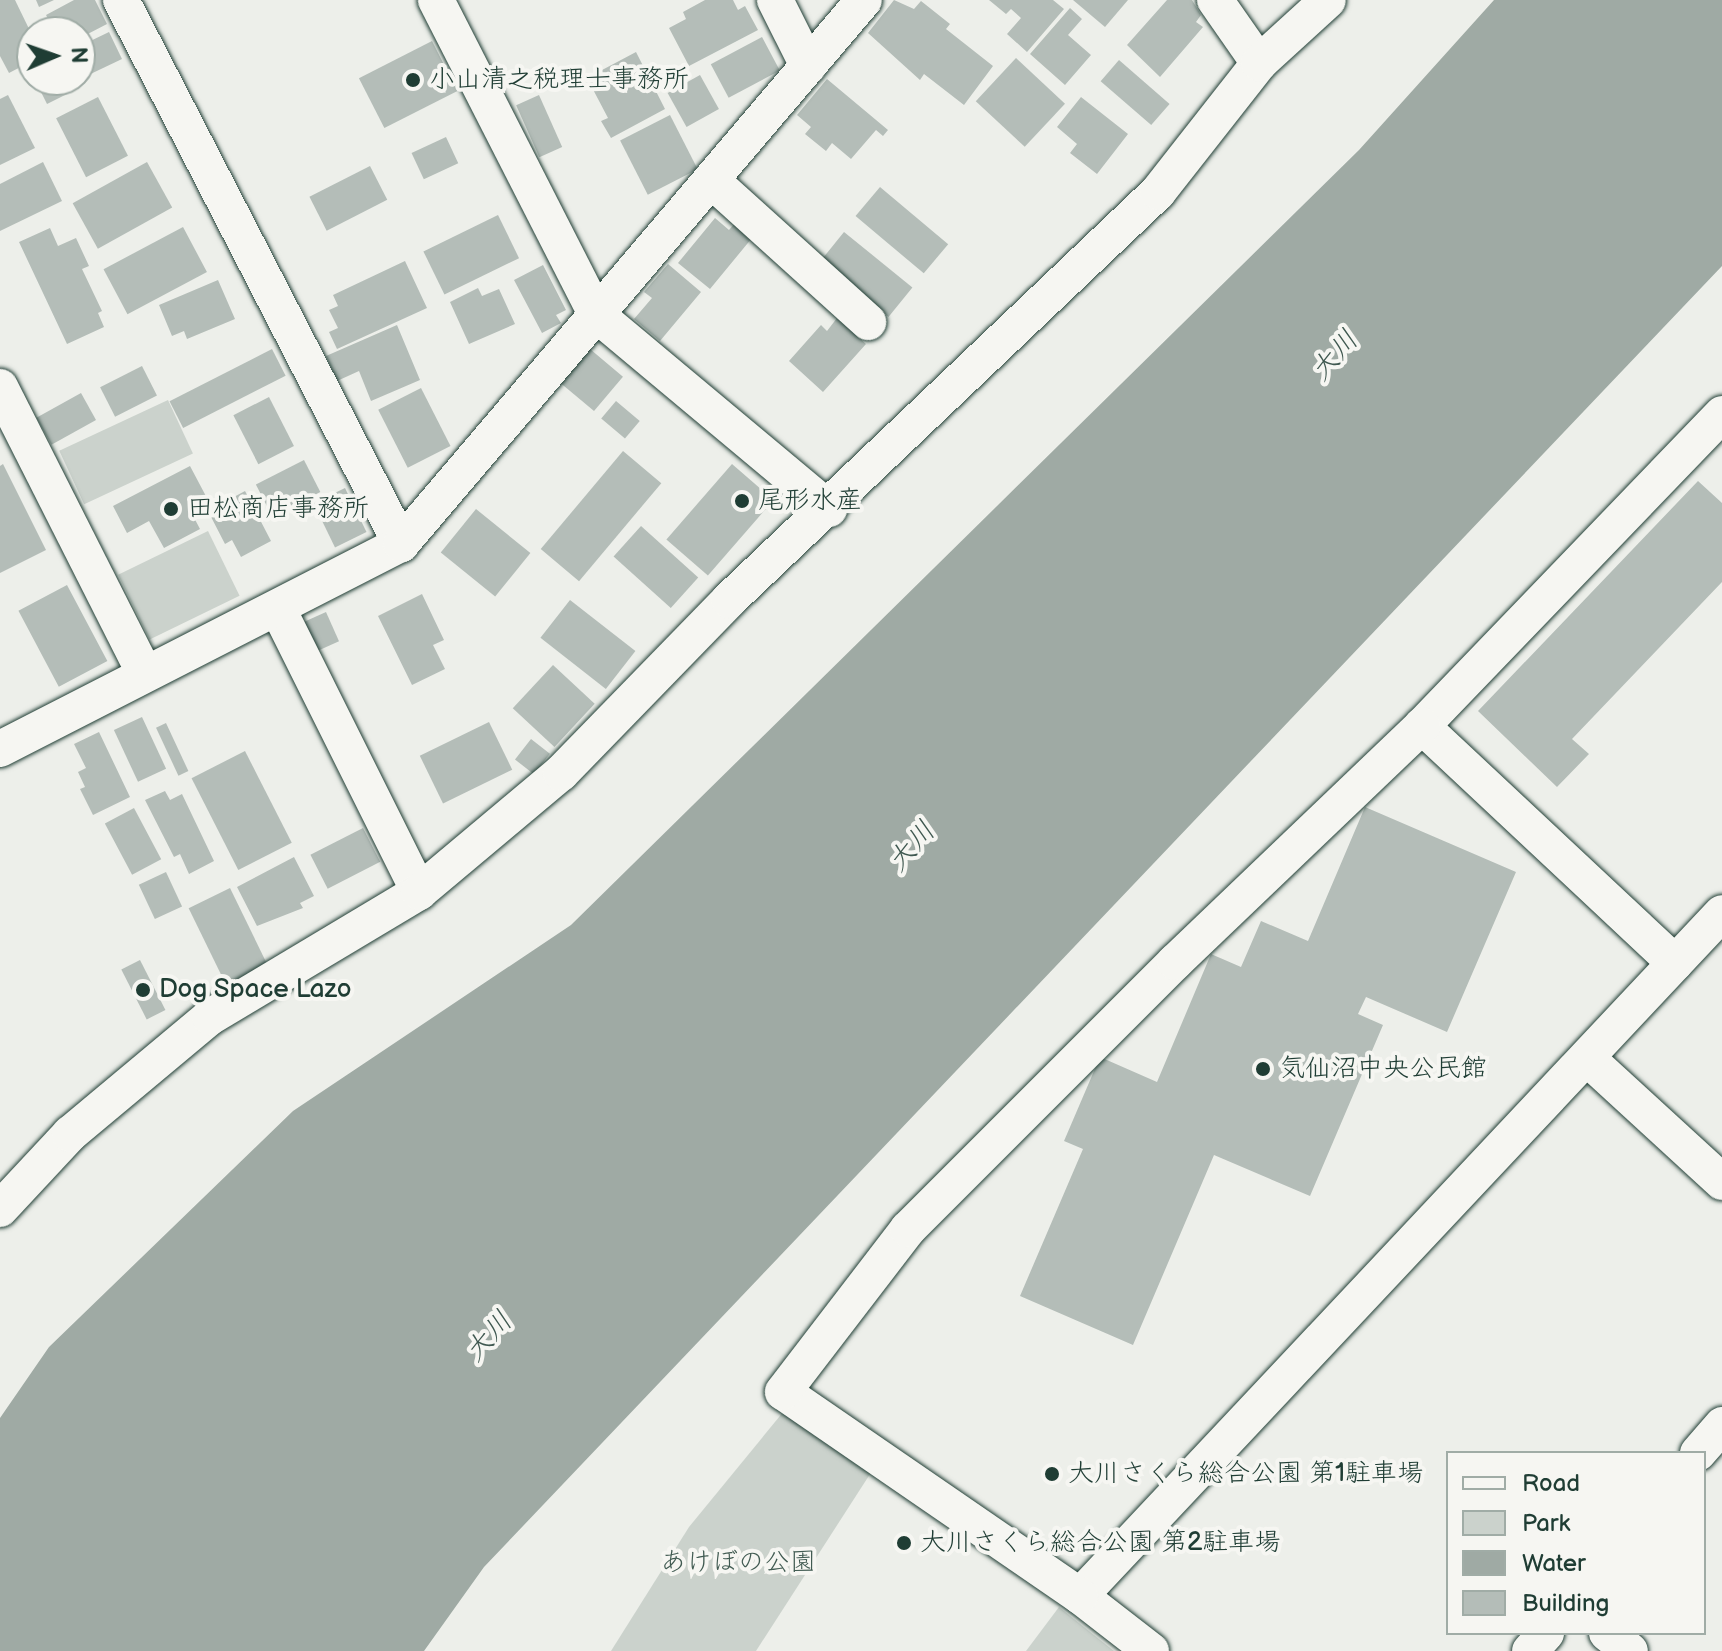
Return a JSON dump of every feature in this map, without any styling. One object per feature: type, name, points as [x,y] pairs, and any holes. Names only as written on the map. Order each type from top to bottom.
[{"type":"street","points":[[121,0],[401,544]]},
{"type":"street","points":[[436,0],[596,314],[829,509]]},
{"type":"street","points":[[775,0],[808,66]]},
{"type":"street","points":[[0,749],[144,672],[278,609],[401,544],[864,0]]},
{"type":"street","points":[[1215,0],[1259,63]]},
{"type":"street","points":[[0,1209],[70,1134],[210,1017],[419,892],[561,773],[729,600],[829,509],[1158,192],[1259,63],[1328,0]]},
{"type":"street","points":[[711,180],[868,322]]},
{"type":"street","points":[[0,387],[144,672]]},
{"type":"street","points":[[1151,1651],[1080,1596],[783,1392],[908,1229],[1175,962],[1422,726],[1722,414]]},
{"type":"street","points":[[278,609],[419,892]]},
{"type":"street","points":[[1422,726],[1675,963]]},
{"type":"street","points":[[1080,1596],[1722,913]]},
{"type":"street","points":[[1588,1059],[1722,1182]]},
{"type":"street","points":[[1700,1451],[1722,1425]]},
{"type":"street","points":[[1530,1651],[1544,1635]]},
{"type":"street","points":[[1610,1635],[1630,1651]]},
{"type":"green space","points":[[168,400],[193,453],[84,504],[59,451]]},
{"type":"green space","points":[[208,531],[240,596],[150,640],[118,575]]},
{"type":"green space","name":"あけぼの公園","points":[[784,1411],[872,1471],[756,1651],[611,1651],[689,1527]]},
{"type":"green space","points":[[1059,1607],[1114,1651],[1026,1651]]},
{"type":"water","name":"大川","points":[[1494,0],[1722,0],[1722,266],[484,1567],[424,1651],[0,1651],[0,1418],[49,1347],[293,1111],[571,925],[1359,150]]},
{"type":"building","points":[[0,0],[15,0],[23,16],[16,16],[16,69],[9,73],[0,56]]},
{"type":"building","points":[[36,0],[54,0],[39,7]]},
{"type":"building","points":[[74,0],[95,0],[107,24],[96,30],[96,16],[46,15]]},
{"type":"building","points":[[705,0],[733,0],[738,10],[745,6],[758,30],[689,66],[669,28],[686,19],[683,12]]},
{"type":"building","points":[[894,0],[914,9],[921,1],[950,24],[946,29],[993,66],[964,105],[924,74],[920,80],[868,33]]},
{"type":"building","points":[[989,0],[1053,0],[1064,9],[1027,52],[1007,34],[1021,18],[1011,9],[1006,14]]},
{"type":"building","points":[[1073,0],[1128,0],[1105,27]]},
{"type":"building","points":[[1167,0],[1192,0],[1201,15],[1196,22],[1203,27],[1160,77],[1127,45]]},
{"type":"building","points":[[1070,8],[1082,19],[1068,35],[1091,55],[1065,85],[1030,54]]},
{"type":"building","points":[[109,32],[122,59],[96,71],[96,38]]},
{"type":"building","points":[[762,37],[780,71],[729,98],[711,64]]},
{"type":"building","points":[[432,41],[457,91],[384,128],[359,78]]},
{"type":"building","points":[[636,52],[665,109],[611,138],[601,121],[608,118],[587,78]]},
{"type":"building","points":[[1016,58],[1065,104],[1025,147],[976,101]]},
{"type":"building","points":[[1119,60],[1170,104],[1151,125],[1101,81]]},
{"type":"building","points":[[700,75],[719,109],[687,127],[668,93]]},
{"type":"building","points":[[827,79],[888,130],[883,136],[876,130],[851,159],[832,143],[826,151],[805,134],[811,127],[797,115]]},
{"type":"building","points":[[8,95],[35,148],[0,165],[0,99]]},
{"type":"building","points":[[539,95],[562,147],[539,157],[516,105]]},
{"type":"building","points":[[43,96],[63,96],[47,104]]},
{"type":"building","points":[[98,97],[128,156],[86,177],[56,118]]},
{"type":"building","points":[[1081,97],[1128,134],[1097,174],[1070,153],[1077,144],[1057,127]]},
{"type":"building","points":[[670,115],[698,169],[648,195],[620,140]]},
{"type":"building","points":[[446,137],[458,163],[424,179],[412,153]]},
{"type":"building","points":[[43,162],[62,201],[0,231],[0,184]]},
{"type":"building","points":[[147,162],[172,207],[98,249],[73,203]]},
{"type":"building","points":[[370,166],[387,200],[327,231],[309,197]]},
{"type":"building","points":[[880,187],[948,244],[924,273],[856,216]]},
{"type":"building","points":[[498,215],[519,258],[444,295],[423,251]]},
{"type":"building","points":[[715,218],[729,230],[735,223],[752,238],[710,289],[678,263]]},
{"type":"building","points":[[183,227],[207,272],[127,314],[104,269]]},
{"type":"building","points":[[50,228],[58,246],[76,238],[89,266],[82,269],[102,311],[98,313],[104,327],[67,344],[19,242]]},
{"type":"building","points":[[844,232],[912,287],[888,317],[820,262]]},
{"type":"building","points":[[405,261],[427,308],[337,349],[329,332],[338,328],[329,310],[338,306],[333,295]]},
{"type":"building","points":[[668,264],[701,292],[660,341],[634,319],[652,298],[644,292]]},
{"type":"building","points":[[543,265],[566,310],[556,315],[561,323],[542,333],[514,280]]},
{"type":"building","points":[[218,280],[235,319],[187,339],[184,331],[172,336],[159,305]]},
{"type":"building","points":[[478,288],[482,296],[499,289],[515,324],[469,344],[450,302]]},
{"type":"building","points":[[837,318],[866,344],[823,392],[789,361],[821,325],[827,331]]},
{"type":"building","points":[[397,325],[420,380],[371,401],[359,371],[337,381],[326,356]]},
{"type":"building","points":[[272,349],[286,376],[183,428],[170,401]]},
{"type":"building","points":[[590,349],[623,377],[594,411],[561,383]]},
{"type":"building","points":[[142,366],[157,395],[115,417],[100,387]]},
{"type":"building","points":[[421,388],[451,446],[408,468],[378,410]]},
{"type":"building","points":[[81,393],[96,420],[51,445],[36,418]]},
{"type":"building","points":[[269,397],[294,446],[258,464],[233,415]]},
{"type":"building","points":[[616,401],[640,421],[625,439],[601,419]]},
{"type":"building","points":[[623,451],[661,483],[579,581],[541,549]]},
{"type":"building","points":[[304,460],[320,492],[272,517],[256,485]]},
{"type":"building","points":[[3,464],[46,550],[0,573],[0,466]]},
{"type":"building","points":[[732,464],[774,500],[708,576],[666,539]]},
{"type":"building","points":[[190,466],[208,500],[190,510],[200,529],[164,548],[149,521],[127,533],[113,506]]},
{"type":"building","points":[[1698,481],[1722,503],[1722,582],[1572,739],[1589,754],[1557,787],[1478,711]]},
{"type":"building","points":[[345,488],[366,532],[335,547],[314,503]]},
{"type":"building","points":[[245,491],[271,541],[241,557],[232,540],[225,544],[208,511]]},
{"type":"building","points":[[476,509],[530,553],[495,597],[441,553]]},
{"type":"building","points":[[641,526],[698,578],[671,608],[614,556]]},
{"type":"building","points":[[67,585],[107,661],[59,687],[18,611]]},
{"type":"building","points":[[422,594],[444,640],[433,645],[445,669],[412,685],[378,616]]},
{"type":"building","points":[[570,600],[635,651],[606,689],[540,638]]},
{"type":"building","points":[[326,612],[339,641],[316,651],[303,622]]},
{"type":"building","points":[[553,665],[595,704],[554,747],[513,708]]},
{"type":"building","points":[[142,717],[166,769],[138,782],[114,730]]},
{"type":"building","points":[[489,722],[512,770],[443,803],[420,756]]},
{"type":"building","points":[[166,723],[188,771],[178,776],[156,728]]},
{"type":"building","points":[[99,732],[130,797],[93,815],[80,789],[85,787],[78,772],[86,768],[74,744]]},
{"type":"building","points":[[531,739],[550,754],[534,774],[515,759]]},
{"type":"building","points":[[245,751],[292,843],[238,870],[192,778]]},
{"type":"building","points":[[165,791],[170,800],[182,794],[214,861],[189,874],[180,854],[174,857],[145,800]]},
{"type":"building","name":"気仙沼中央公民館","points":[[1365,807],[1516,872],[1447,1032],[1366,997],[1358,1014],[1383,1025],[1310,1196],[1214,1155],[1133,1345],[1020,1296],[1083,1149],[1064,1141],[1100,1057],[1157,1082],[1211,954],[1241,967],[1261,921],[1308,941]]},
{"type":"building","points":[[134,808],[161,859],[132,875],[105,823]]},
{"type":"building","points":[[363,828],[380,862],[328,889],[310,855]]},
{"type":"building","points":[[294,857],[314,896],[300,903],[303,908],[257,926],[237,887]]},
{"type":"building","points":[[166,872],[182,906],[155,919],[139,885]]},
{"type":"building","points":[[230,888],[267,964],[226,985],[189,908]]},
{"type":"building","name":"Dog Space Lazo","points":[[140,960],[165,1010],[147,1019],[121,970]]},
{"type":"place","name":"小山清之税理士事務所","points":[[413,80]]},
{"type":"place","name":"尾形水産","points":[[742,501]]},
{"type":"place","name":"田松商店事務所","points":[[171,509]]},
{"type":"place","name":"Dog Space Lazo","points":[[143,990]]},
{"type":"place","name":"気仙沼中央公民館","points":[[1263,1069]]},
{"type":"place","name":"大川さくら総合公園 第1駐車場","points":[[1052,1474]]},
{"type":"place","name":"大川さくら総合公園 第2駐車場","points":[[904,1543]]}]
